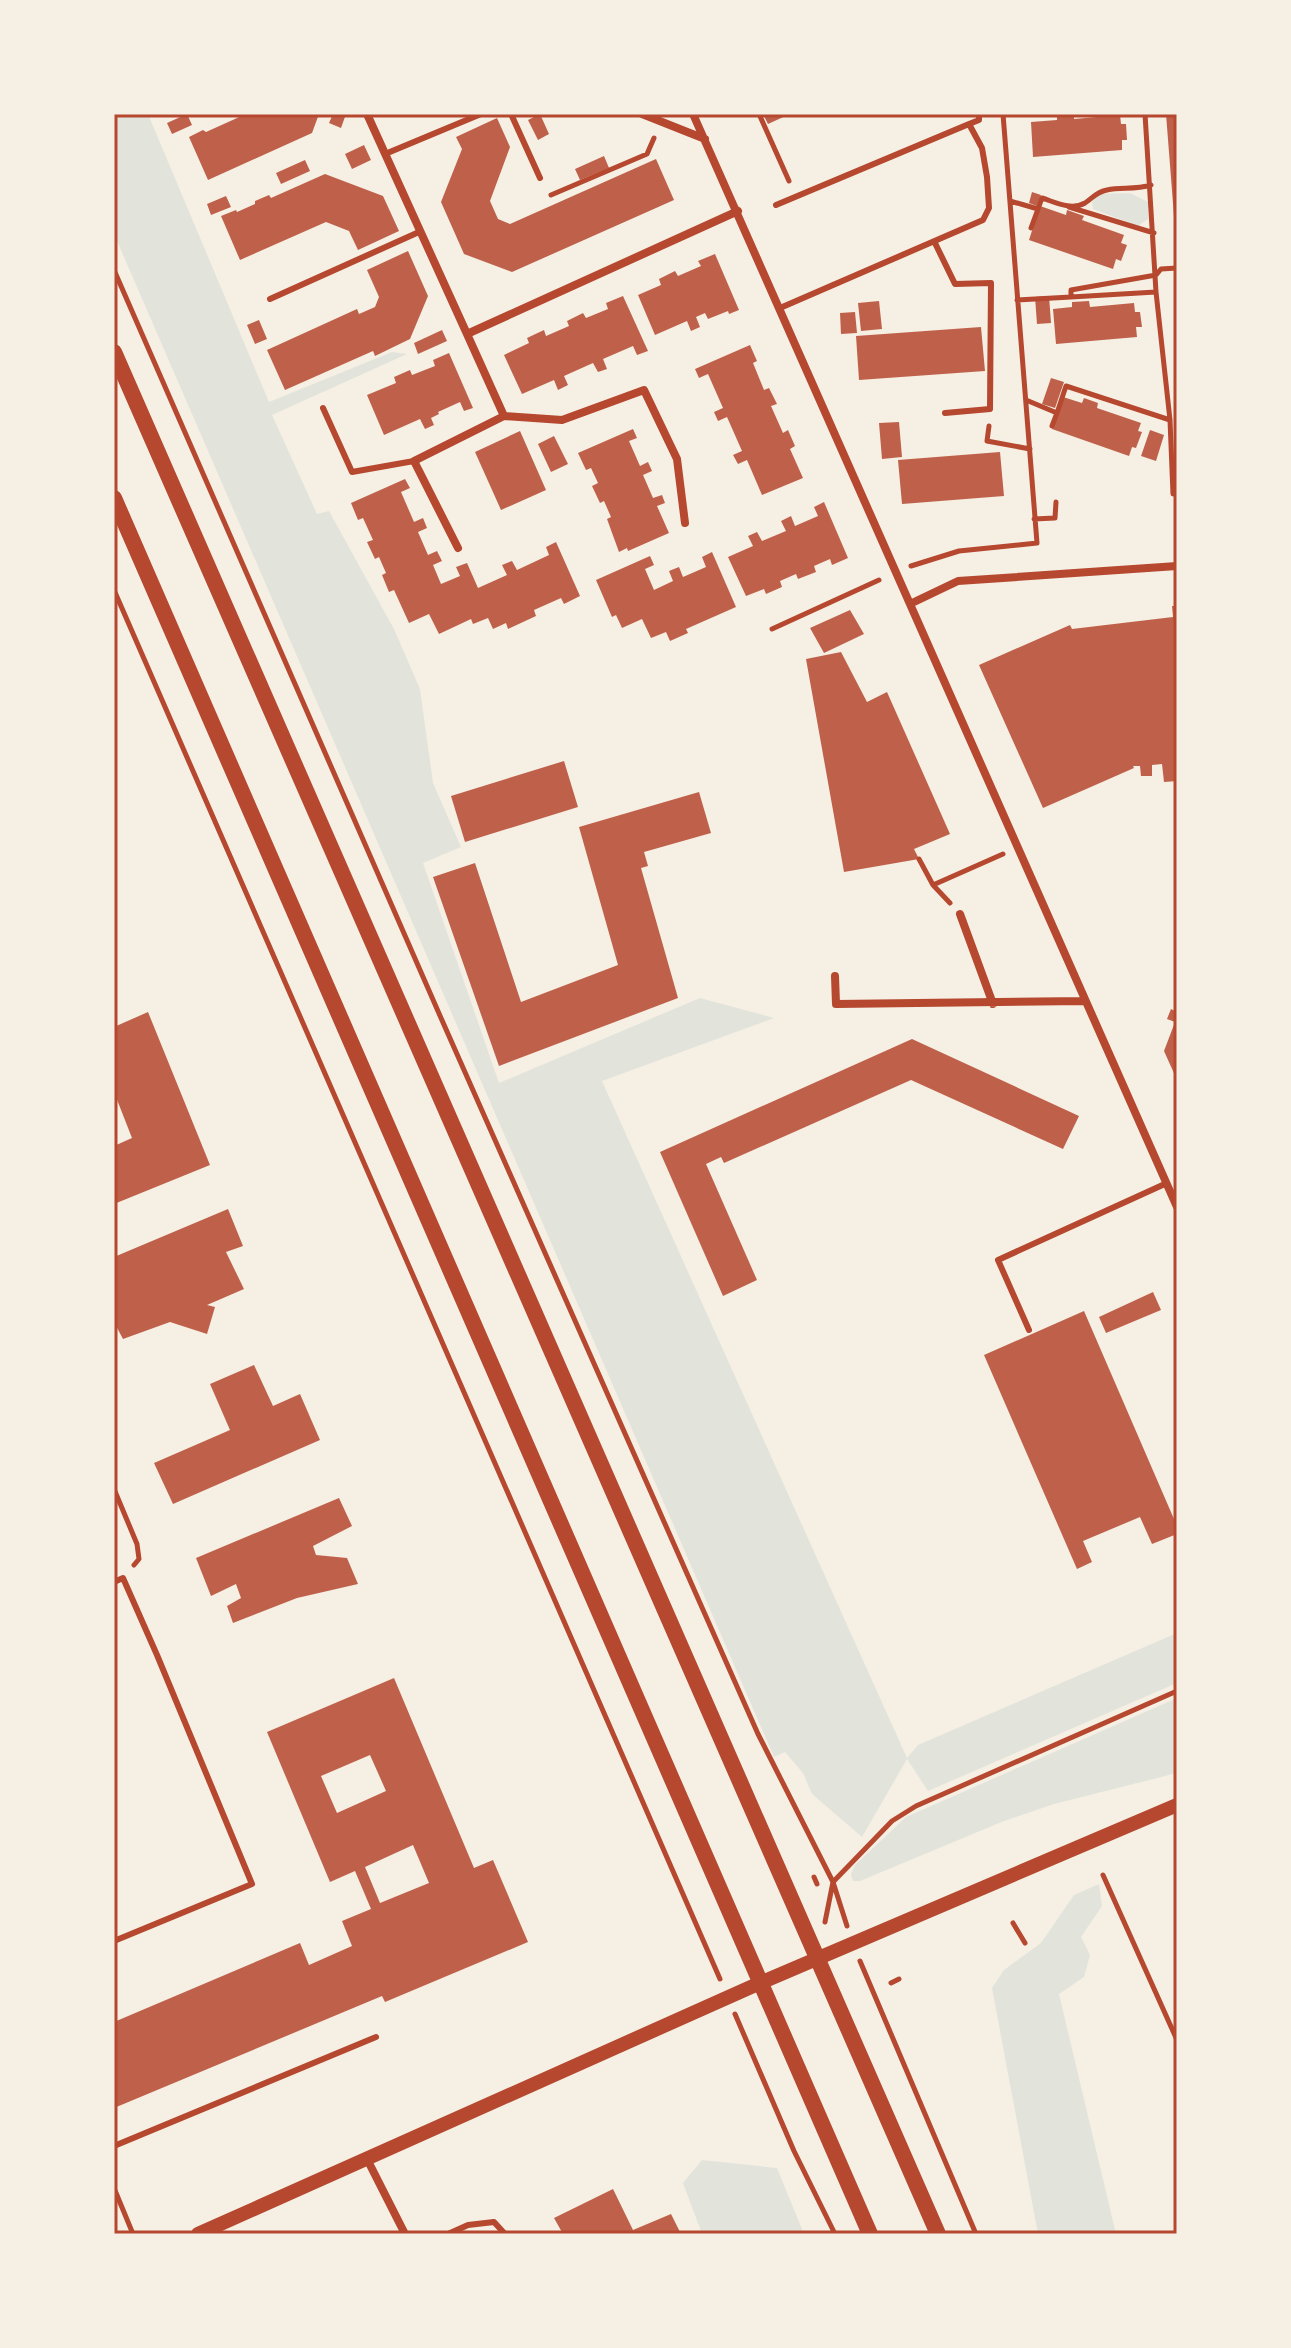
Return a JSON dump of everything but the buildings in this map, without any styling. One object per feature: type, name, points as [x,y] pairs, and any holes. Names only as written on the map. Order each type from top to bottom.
[{"type":"main road","points":[[114,352],[938,2234]]},
{"type":"main road","points":[[114,498],[870,2234]]},
{"type":"street","points":[[367,114],[504,416]]},
{"type":"street","points":[[642,114],[705,139]]},
{"type":"street","points":[[693,114],[898,571],[1084,1001],[1177,1207]]},
{"type":"street","points":[[467,334],[738,211]]},
{"type":"street","points":[[458,548],[414,461],[504,416],[562,420],[644,390],[677,459],[685,523]]},
{"type":"street","points":[[912,603],[958,581],[1177,566]]},
{"type":"street","points":[[960,914],[993,1004]]},
{"type":"street","points":[[835,976],[836,1004],[1084,1001]]},
{"type":"street","points":[[198,2234],[728,1997],[1177,1805]]},
{"type":"street","points":[[367,2159],[405,2234]]},
{"type":"lane","points":[[385,154],[481,114]]},
{"type":"lane","points":[[511,114],[540,178]]},
{"type":"lane","points":[[776,205],[979,120],[979,114]]},
{"type":"lane","points":[[780,308],[983,220],[989,208],[982,148],[969,124]]},
{"type":"lane","points":[[270,299],[419,232]]},
{"type":"lane","points":[[935,243],[955,284],[991,283],[990,409],[945,413]]},
{"type":"lane","points":[[323,408],[352,472],[414,461]]},
{"type":"lane","points":[[1029,1330],[998,1260],[1167,1183]]},
{"type":"lane","points":[[114,1582],[123,1578],[252,1884],[114,1941]]},
{"type":"lane","points":[[114,2146],[376,2037]]},
{"type":"lane","points":[[448,2234],[468,2225],[494,2222],[505,2234]]},
{"type":"path","points":[[759,114],[796,197]]},
{"type":"path","points":[[1145,114],[1156,292],[1170,420],[1173,494]]},
{"type":"path","points":[[540,178],[549,196],[647,154],[661,122]]},
{"type":"path","points":[[1068,206],[1085,203],[1093,195],[1108,190],[1136,190],[1151,185]]},
{"type":"path","points":[[1031,228],[1042,198],[1154,233]]},
{"type":"path","points":[[1010,201],[1038,209]]},
{"type":"path","points":[[1071,297],[1071,290],[1156,275],[1161,269],[1177,268]]},
{"type":"path","points":[[114,270],[746,1706],[833,1882],[852,1944],[976,2234]]},
{"type":"path","points":[[1017,300],[1156,292]]},
{"type":"path","points":[[1052,426],[1066,386],[1170,420]]},
{"type":"path","points":[[1026,400],[1057,413]]},
{"type":"path","points":[[990,409],[987,441],[1030,449]]},
{"type":"path","points":[[1034,519],[1055,518],[1056,502]]},
{"type":"path","points":[[772,629],[898,571]]},
{"type":"path","points":[[114,590],[794,2151],[835,2234]]},
{"type":"path","points":[[933,885],[1019,847]]},
{"type":"path","points":[[919,859],[933,885],[960,914]]},
{"type":"path","points":[[114,1489],[137,1544],[139,1559],[123,1578]]},
{"type":"path","points":[[818,1959],[833,1882],[892,1821],[916,1806],[1177,1691]]},
{"type":"path","points":[[1103,1875],[1177,2040]]},
{"type":"path","points":[[814,1877],[817,1884]]},
{"type":"path","points":[[1013,1923],[1025,1943]]},
{"type":"path","points":[[891,1983],[899,1979]]},
{"type":"path","points":[[114,2188],[133,2234]]},
{"type":"shaded area","points":[[114,114],[148,114],[269,402],[392,352],[407,354],[272,415],[317,514],[329,511],[394,629],[420,689],[433,783],[461,847],[423,863],[499,1083],[700,998],[774,1018],[602,1081],[907,1758],[918,1745],[1177,1633],[1177,1683],[928,1791],[907,1759],[862,1837],[812,1794],[803,1773],[785,1752],[774,1757],[114,234]]},
{"type":"shaded area","points":[[1130,193],[1148,202],[1148,219],[1138,226],[1093,209],[1092,202],[1099,194]]},
{"type":"shaded area","points":[[1177,1698],[1177,1773],[1054,1804],[1004,1821],[860,1881],[853,1881],[851,1874],[855,1865],[906,1817]]},
{"type":"shaded area","points":[[1099,1884],[1102,1906],[1081,1937],[1090,1955],[1084,1977],[1059,1994],[1116,2234],[1038,2234],[992,1988],[1004,1970],[1041,1943],[1074,1895]]},
{"type":"shaded area","points":[[702,2160],[777,2168],[804,2234],[702,2234],[683,2183]]}]
